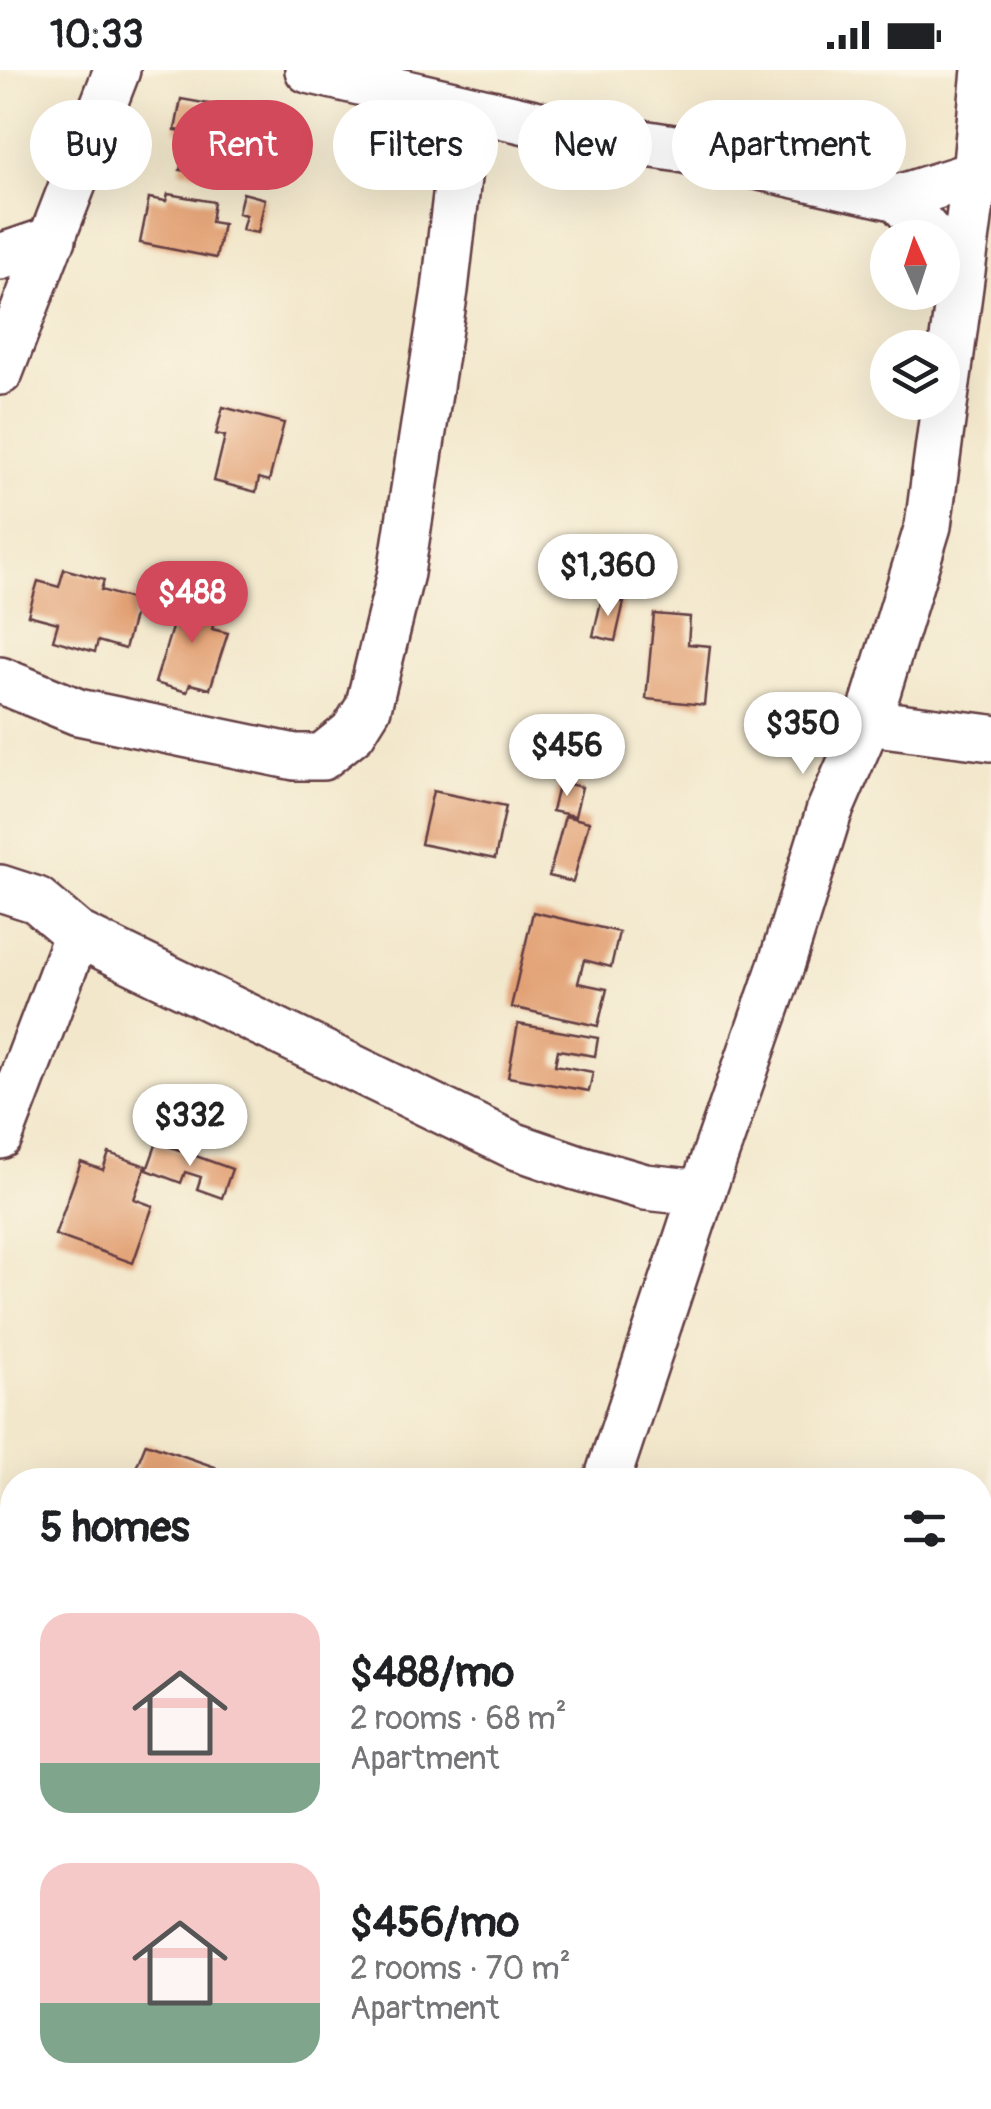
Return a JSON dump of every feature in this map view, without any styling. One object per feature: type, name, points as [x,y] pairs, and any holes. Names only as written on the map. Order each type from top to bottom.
[{"type":"street","points":[[0,372],[11,301],[53,239],[117,70]]},
{"type":"street","points":[[308,70],[430,100]]},
{"type":"street","points":[[960,229],[974,174],[985,70]]},
{"type":"street","points":[[498,116],[577,134],[680,149],[898,198],[974,174]]},
{"type":"street","points":[[0,680],[78,712],[295,757],[322,757],[353,732],[368,708],[401,574],[457,190]]},
{"type":"street","points":[[898,198],[917,220]]},
{"type":"street","points":[[0,257],[53,239]]},
{"type":"street","points":[[612,1468],[829,812],[868,722],[928,526],[947,310]]},
{"type":"street","points":[[868,722],[991,738]]},
{"type":"street","points":[[0,888],[37,900],[77,934],[516,1146],[645,1187],[702,1194]]},
{"type":"street","points":[[0,1136],[77,934]]},
{"type":"building","points":[[243,193],[265,199],[258,233],[242,230],[246,215],[238,213]]},
{"type":"building","points":[[168,194],[214,202],[211,222],[223,224],[216,258],[140,243],[149,198],[166,201]]},
{"type":"building","points":[[223,407],[284,423],[269,481],[259,478],[256,492],[214,481],[225,436],[216,434]]},
{"type":"building","points":[[64,569],[104,580],[101,590],[138,601],[125,649],[98,641],[95,652],[53,640],[58,623],[28,615],[38,581],[59,587]]},
{"type":"building","points":[[183,592],[220,602],[212,629],[228,633],[210,689],[190,684],[187,692],[155,683]]},
{"type":"building","points":[[602,597],[624,602],[615,641],[593,636]]},
{"type":"building","points":[[654,614],[690,617],[688,644],[710,646],[704,705],[646,699]]},
{"type":"building","points":[[559,782],[582,787],[575,816],[552,811]]},
{"type":"building","points":[[433,791],[506,806],[495,859],[421,844]]},
{"type":"building","points":[[565,816],[589,822],[573,882],[549,876]]},
{"type":"building","points":[[533,912],[619,932],[611,967],[584,960],[578,983],[607,989],[598,1026],[511,1007]]},
{"type":"building","points":[[518,1024],[598,1038],[595,1056],[558,1050],[555,1065],[593,1072],[589,1091],[508,1077]]},
{"type":"building","points":[[157,1142],[232,1169],[222,1198],[197,1189],[201,1177],[185,1172],[181,1183],[147,1170]]},
{"type":"building","points":[[109,1153],[146,1166],[134,1199],[153,1206],[133,1263],[55,1235],[81,1162],[103,1170]]},
{"type":"building","points":[[146,1443],[215,1467],[214,1468],[136,1468]]}]
